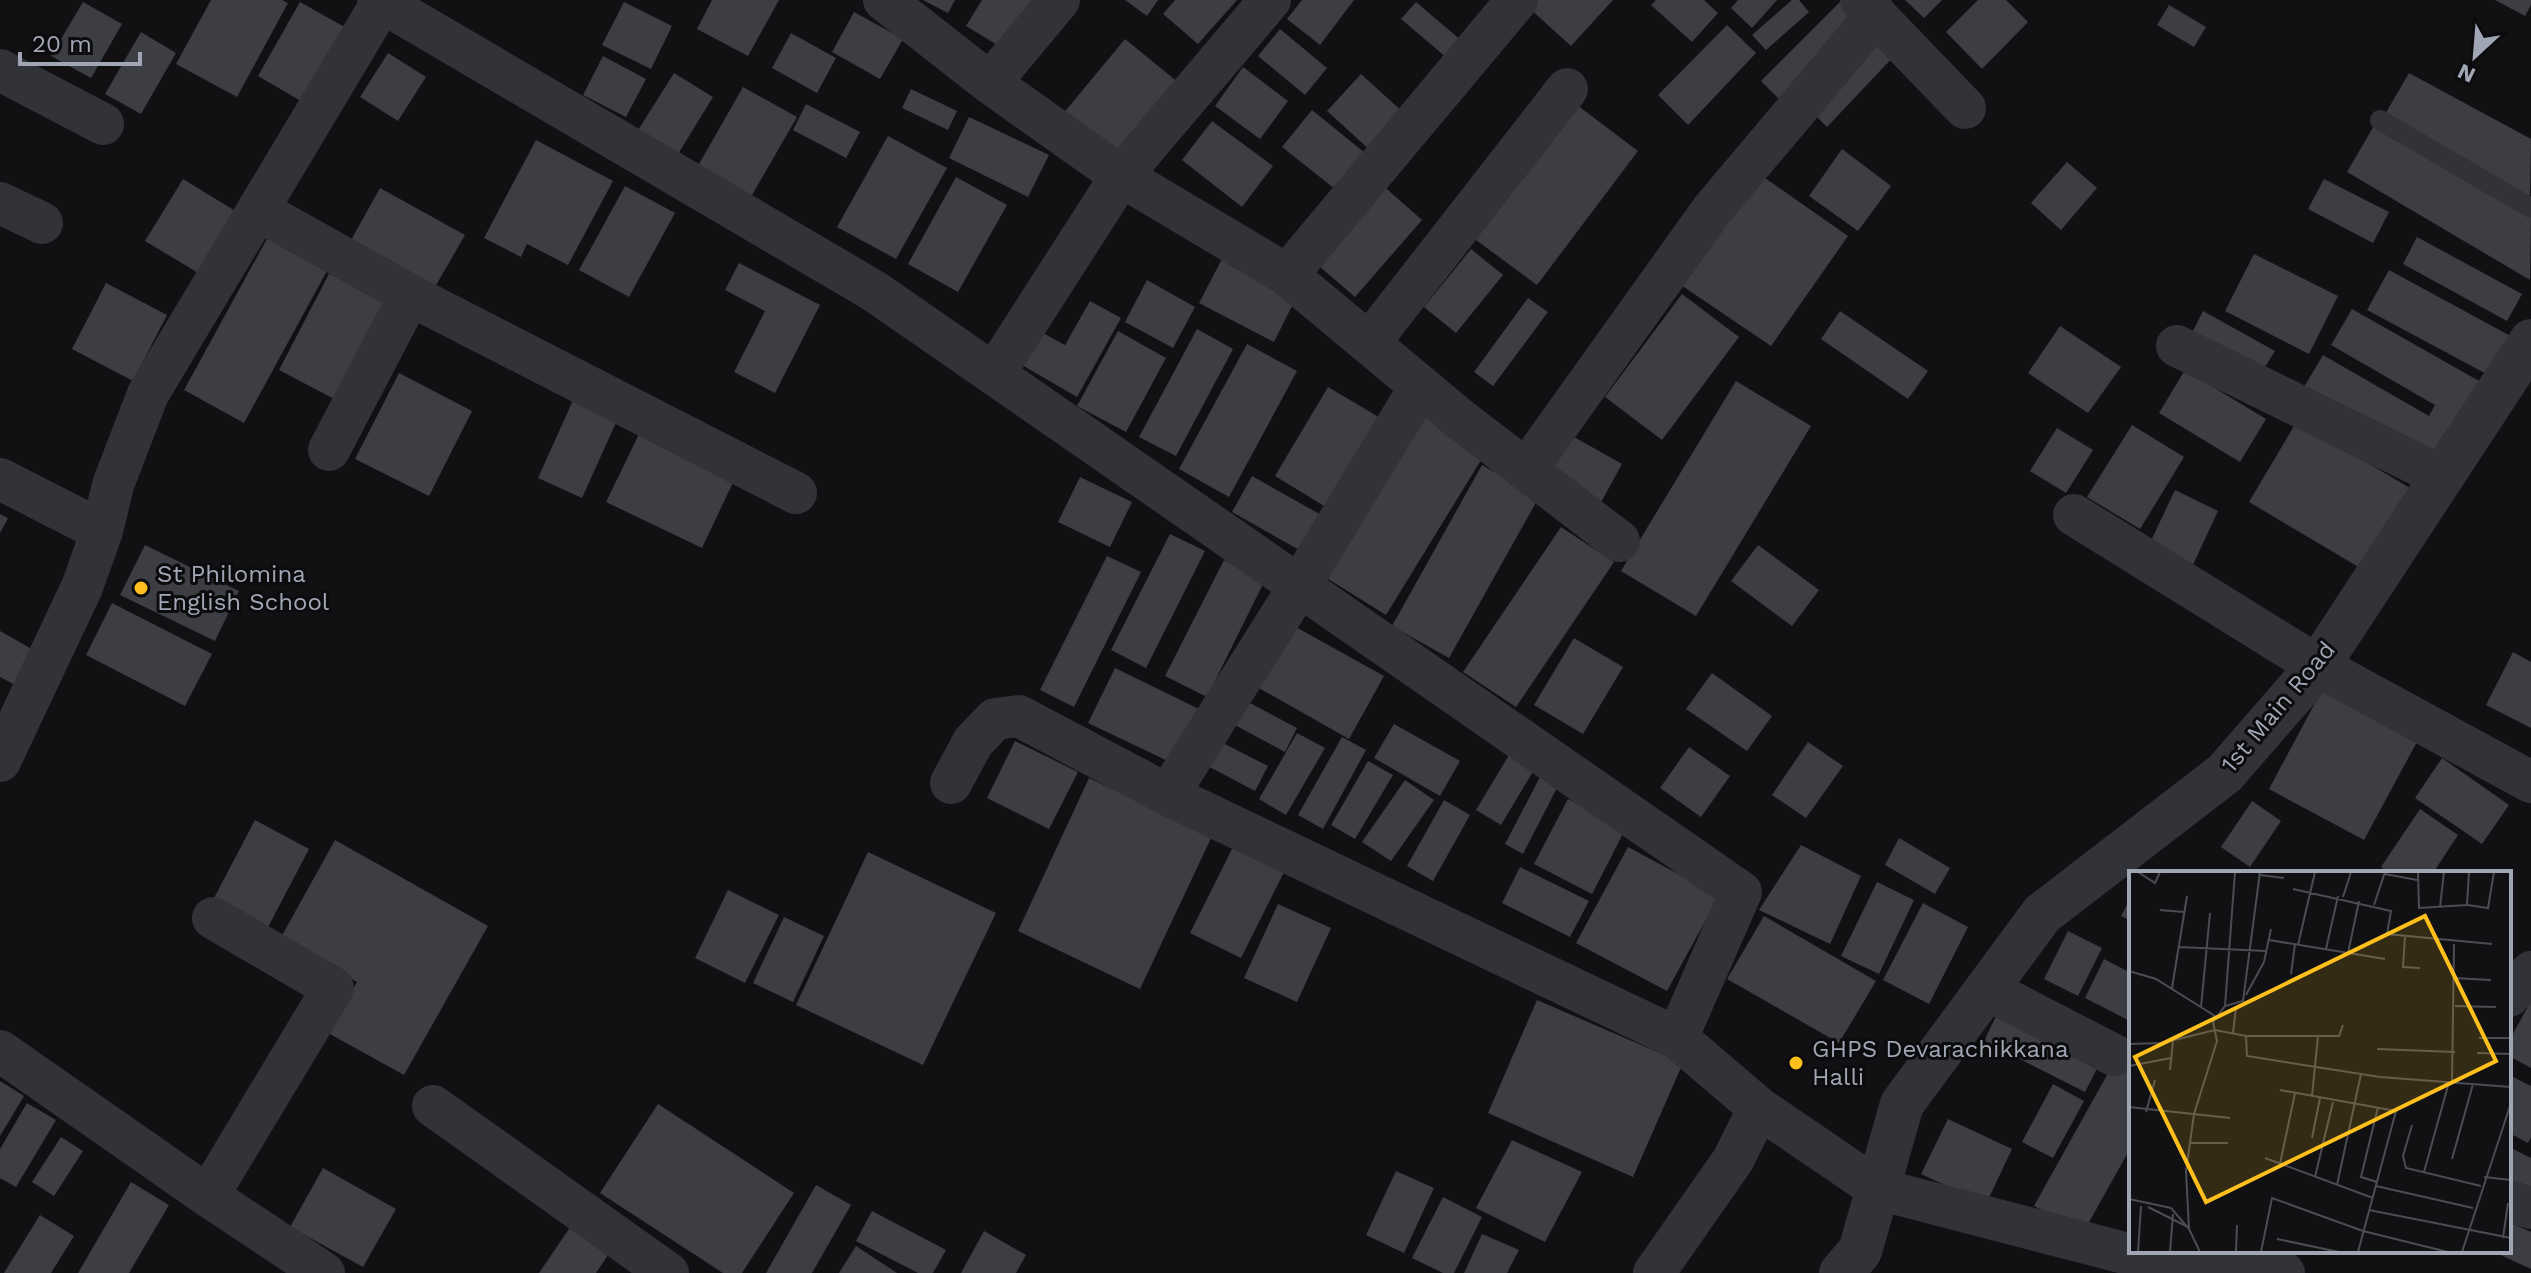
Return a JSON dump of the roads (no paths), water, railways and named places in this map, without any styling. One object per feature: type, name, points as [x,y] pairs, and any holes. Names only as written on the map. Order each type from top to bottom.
[{"type":"street","points":[[884,0],[990,83],[1121,176],[1287,275],[1420,387],[1619,541]]},
{"type":"street","points":[[990,83],[1059,0]]},
{"type":"street","points":[[994,374],[1121,176],[1270,0]]},
{"type":"street","points":[[1287,275],[1517,0]]},
{"type":"street","points":[[4,744],[82,587],[102,531],[113,485],[148,394],[258,210],[395,4],[874,291],[1741,892],[1677,1038]]},
{"type":"street","points":[[1526,470],[1712,210],[1868,8],[1965,108]]},
{"type":"street","points":[[0,70],[103,124]]},
{"type":"street","points":[[1369,343],[1567,89]]},
{"type":"street","points":[[0,203],[42,223]]},
{"type":"street","points":[[258,210],[410,295],[796,493]]},
{"type":"street","points":[[329,450],[410,295]]},
{"type":"street","name":"1st Main Road","points":[[1841,1273],[1860,1251],[1902,1104],[1986,989],[2042,914],[2225,773],[2318,666],[2531,341]]},
{"type":"street","points":[[2177,346],[2443,477]]},
{"type":"street","points":[[1168,795],[1420,387]]},
{"type":"street","points":[[0,479],[102,531]]},
{"type":"street","points":[[2074,515],[2318,666],[2531,782]]},
{"type":"street","points":[[951,783],[973,742],[995,719],[1019,716],[1168,795],[1677,1038],[1759,1108],[1878,1189],[2140,1257],[2217,1253],[2284,1273]]},
{"type":"street","points":[[208,1196],[333,988],[213,918]]},
{"type":"street","points":[[2511,994],[2531,972]]},
{"type":"street","points":[[1986,989],[2114,1055]]},
{"type":"street","points":[[0,1051],[324,1273]]},
{"type":"street","points":[[433,1106],[668,1273]]},
{"type":"street","points":[[1654,1273],[1733,1160],[1759,1108]]},
{"type":"street","points":[[2511,1202],[2531,1208]]},
{"type":"lane","points":[[2380,120],[2531,208]]},
{"type":"place","name":"St Philomina English School","points":[[141,588]]},
{"type":"place","name":"GHPS Devarachikkana Halli","points":[[1796,1063]]}]
